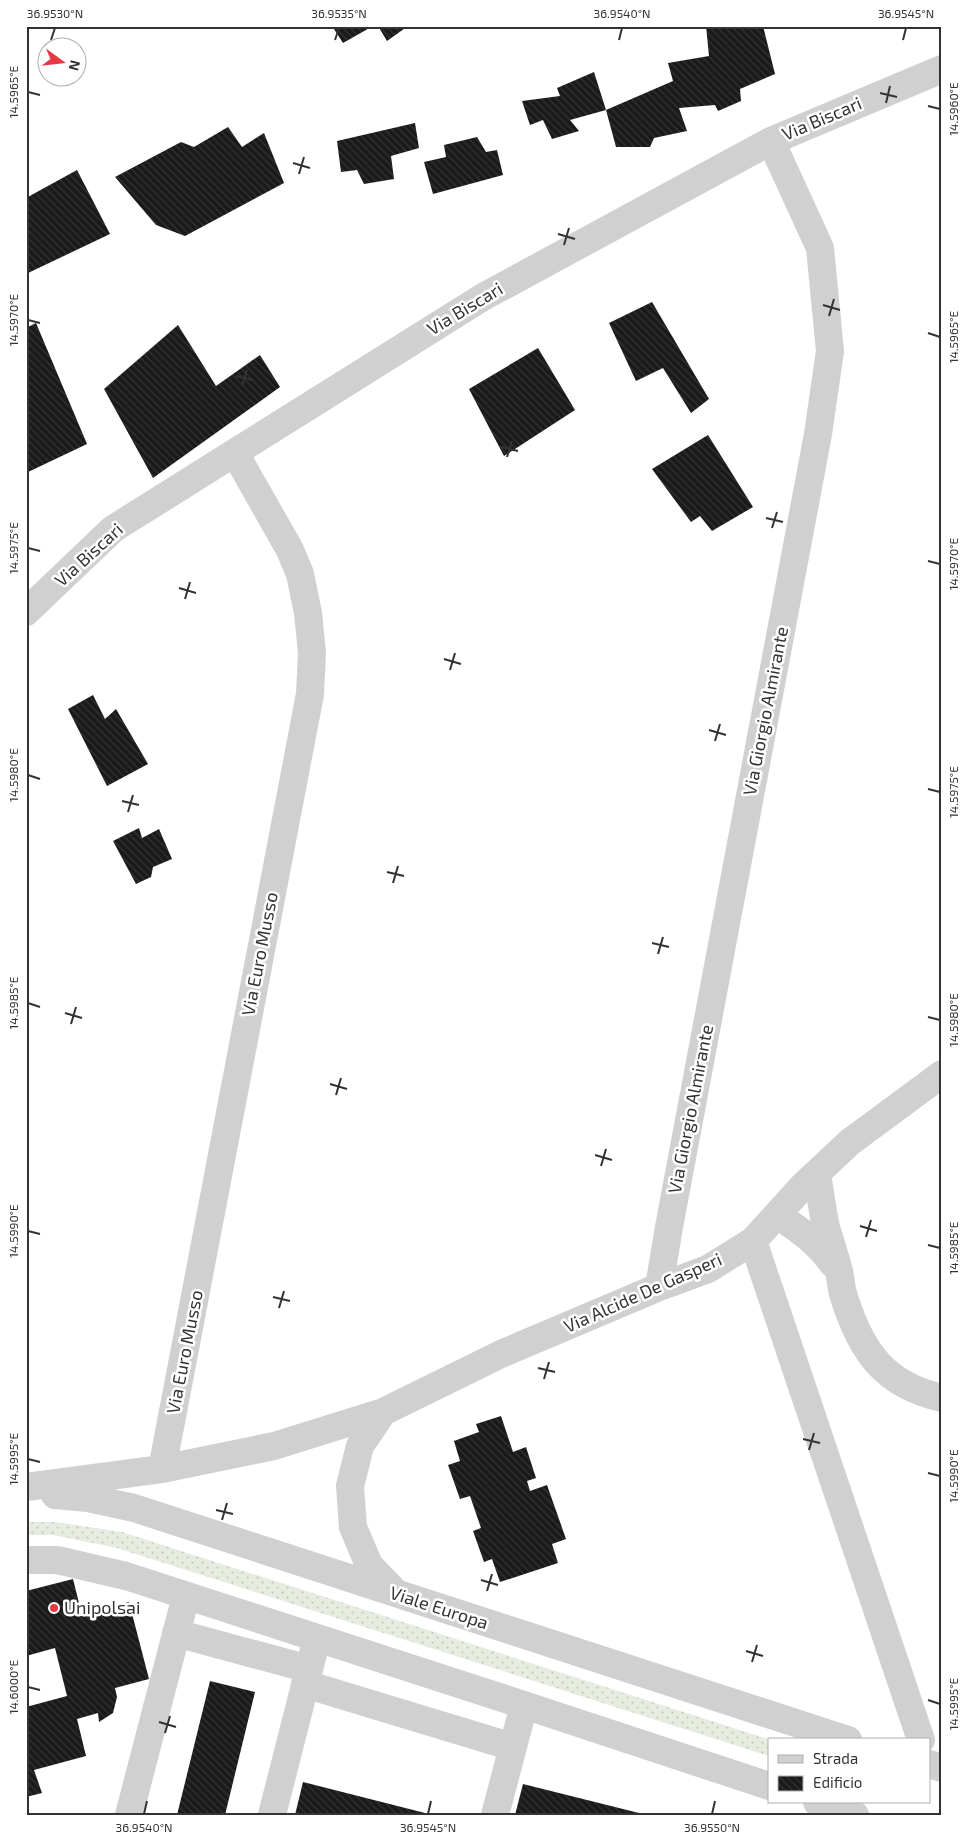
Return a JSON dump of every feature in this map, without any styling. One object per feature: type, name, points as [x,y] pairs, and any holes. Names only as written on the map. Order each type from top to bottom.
[{"type":"street","name":"Via Biscari","points":[[26,612],[113,530],[483,297],[772,140],[942,69]]},
{"type":"street","name":"Via Giorgio Almirante","points":[[659,1287],[818,434],[830,351],[820,248],[772,140]]},
{"type":"street","name":"Via Euro Musso","points":[[162,1469],[310,694],[312,653],[308,613],[300,574],[290,550],[235,453]]},
{"type":"street","name":"Via Alcide De Gasperi","points":[[26,1488],[162,1469],[274,1446],[383,1412],[501,1354],[659,1287],[708,1269],[753,1241],[803,1186],[850,1142],[942,1074]]},
{"type":"street","points":[[817,1174],[826,1226],[839,1271],[843,1296],[858,1334],[872,1359],[894,1379],[925,1395],[942,1398]]},
{"type":"street","points":[[777,1215],[805,1232],[821,1248],[839,1271]]},
{"type":"street","points":[[753,1241],[920,1738]]},
{"type":"street","points":[[383,1412],[360,1446],[350,1486],[353,1527],[369,1564],[397,1594]]},
{"type":"street","name":"Viale Europa","points":[[26,1492],[88,1498],[134,1508],[842,1738]]},
{"type":"street","points":[[26,1560],[57,1560],[126,1576],[768,1786]]},
{"type":"street","points":[[129,1815],[186,1596]]},
{"type":"street","points":[[176,1633],[512,1747]]},
{"type":"street","points":[[272,1815],[317,1638]]},
{"type":"street","points":[[495,1815],[524,1705]]},
{"type":"street","points":[[930,1764],[942,1768]]},
{"type":"street","points":[[823,1804],[854,1815]]},
{"type":"shaded area","points":[[26,1522],[55,1522],[122,1532],[768,1739],[768,1756],[117,1548],[53,1535],[26,1535]]},
{"type":"building","points":[[332,26],[373,26],[343,43]]},
{"type":"building","points":[[378,26],[408,26],[387,41]]},
{"type":"building","points":[[706,26],[763,26],[775,74],[740,89],[741,101],[718,111],[715,105],[679,108],[687,131],[654,138],[650,147],[616,147],[606,110],[673,81],[668,63],[709,56]]},
{"type":"building","points":[[594,72],[606,110],[570,120],[579,131],[552,139],[543,120],[530,125],[522,101],[560,96],[557,88]]},
{"type":"building","points":[[415,123],[419,148],[391,156],[394,179],[364,184],[357,170],[341,172],[337,141]]},
{"type":"building","points":[[228,127],[242,147],[264,133],[284,183],[185,236],[156,225],[115,177],[181,142],[194,147]]},
{"type":"building","points":[[477,137],[486,152],[497,150],[503,175],[433,194],[424,162],[446,157],[444,145]]},
{"type":"building","points":[[77,170],[110,234],[26,274],[26,198]]},
{"type":"building","points":[[652,302],[709,399],[691,413],[663,368],[636,381],[609,323]]},
{"type":"building","points":[[36,323],[87,444],[26,473],[26,328]]},
{"type":"building","points":[[178,325],[216,386],[260,355],[280,387],[153,478],[104,389]]},
{"type":"building","points":[[538,348],[575,410],[504,456],[469,389]]},
{"type":"building","points":[[708,435],[753,507],[712,531],[700,516],[691,522],[652,469]]},
{"type":"building","points":[[93,695],[105,719],[116,709],[148,764],[107,786],[68,709]]},
{"type":"building","points":[[139,828],[142,838],[159,829],[172,859],[153,867],[151,877],[136,884],[113,841]]},
{"type":"building","points":[[501,1416],[513,1452],[526,1447],[536,1478],[527,1481],[530,1491],[547,1485],[566,1539],[552,1544],[558,1563],[500,1582],[492,1559],[484,1562],[473,1531],[481,1528],[470,1496],[460,1499],[448,1465],[460,1461],[454,1441],[479,1432],[476,1424]]},
{"type":"building","points":[[73,1579],[82,1615],[129,1602],[149,1679],[115,1688],[117,1697],[113,1713],[99,1722],[98,1713],[77,1719],[86,1756],[34,1770],[42,1793],[26,1797],[26,1707],[67,1696],[55,1648],[26,1656],[26,1591]]},
{"type":"building","points":[[210,1681],[255,1692],[225,1815],[177,1815]]},
{"type":"building","points":[[303,1782],[429,1814],[429,1815],[295,1815]]},
{"type":"building","points":[[523,1784],[643,1814],[643,1815],[515,1815]]},
{"type":"place","name":"Unipolsai","points":[[54,1608]]}]
